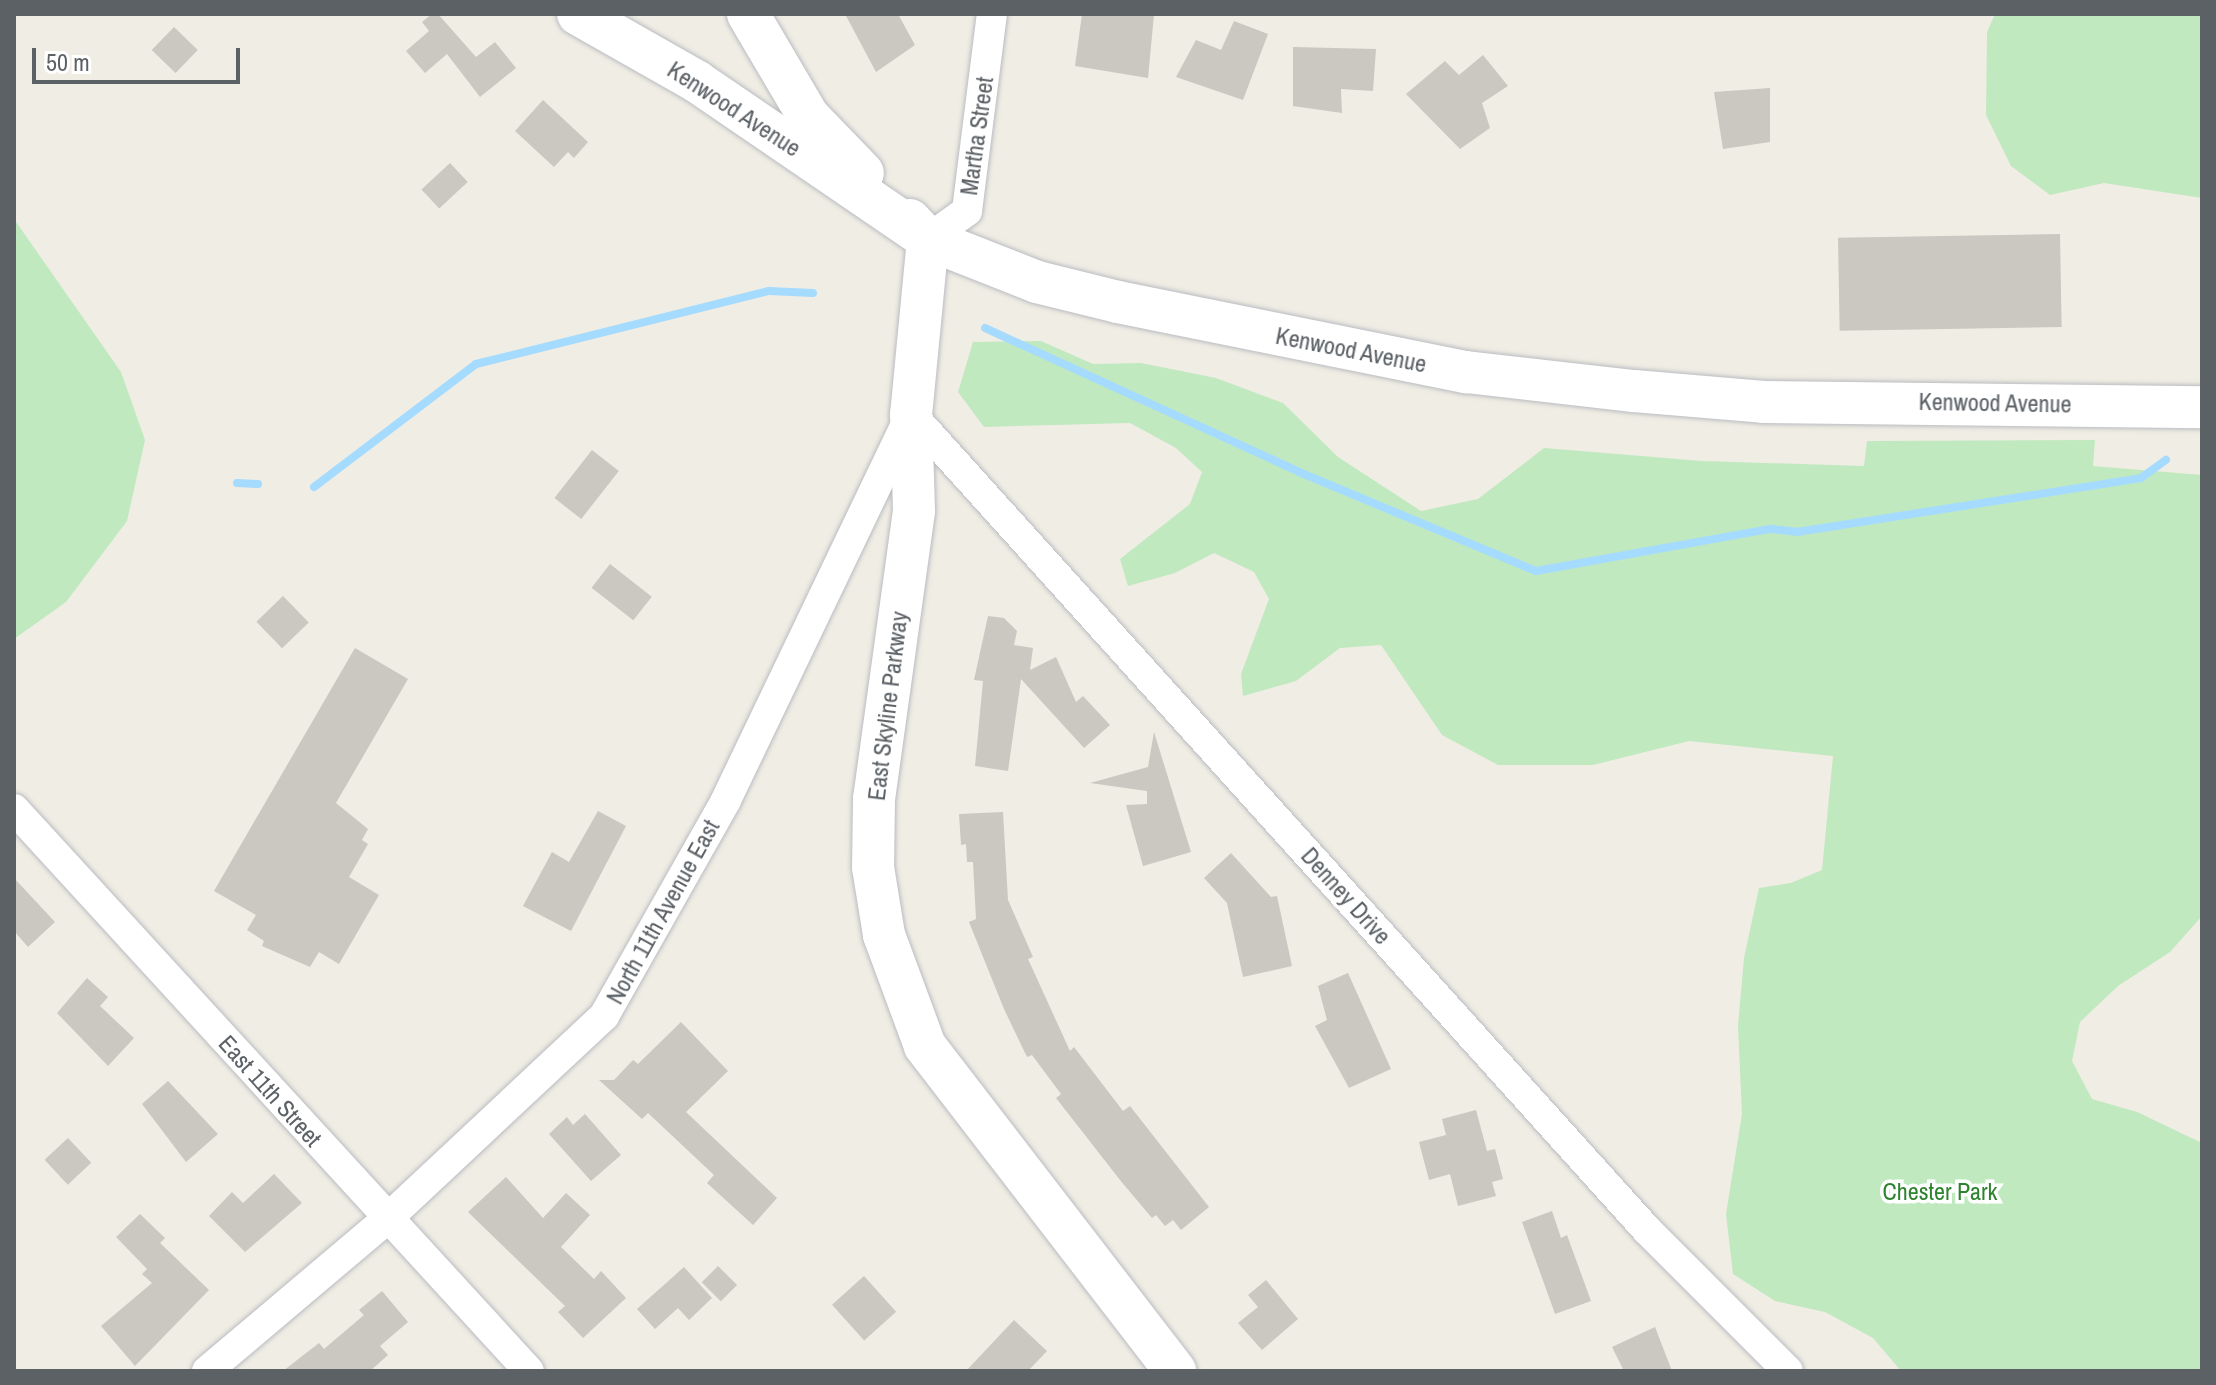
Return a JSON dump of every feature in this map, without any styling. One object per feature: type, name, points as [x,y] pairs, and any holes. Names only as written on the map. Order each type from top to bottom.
[{"type":"street","name":"Kenwood Avenue","points":[[578,14],[696,81],[928,239],[1037,282],[1466,372],[1764,402],[2202,407]]},
{"type":"street","points":[[748,14],[808,116],[928,239]]},
{"type":"street","name":"Martha Street","points":[[928,239],[967,211],[992,14]]},
{"type":"street","name":"East Skyline Parkway","points":[[928,239],[911,414],[914,511],[874,799],[873,867],[884,935],[925,1046],[1175,1371]]},
{"type":"street","name":"North 11th Avenue East","points":[[207,1371],[386,1220],[604,1016],[726,800],[911,414]]},
{"type":"street","name":"Denney Drive","points":[[911,414],[1647,1230],[1788,1371]]},
{"type":"street","name":"East 11th Street","points":[[14,809],[386,1220],[529,1371]]},
{"type":"green space","points":[[1995,14],[2202,14],[2202,198],[2104,183],[2050,195],[2011,166],[1986,115],[1987,32]]},
{"type":"green space","points":[[14,219],[121,372],[145,440],[127,521],[66,602],[14,639]]},
{"type":"green space","name":"Chester Park","points":[[1041,341],[1093,364],[1141,363],[1216,378],[1283,403],[1338,457],[1421,511],[1478,499],[1544,448],[1702,461],[1864,466],[1867,441],[2095,440],[2093,466],[2202,475],[2202,916],[2170,952],[2118,986],[2080,1022],[2072,1061],[2092,1099],[2137,1112],[2202,1143],[2202,1371],[1901,1371],[1873,1338],[1825,1312],[1775,1301],[1733,1274],[1726,1214],[1742,1114],[1738,1026],[1744,958],[1759,888],[1791,883],[1822,870],[1833,756],[1689,741],[1593,765],[1498,765],[1442,735],[1381,645],[1340,648],[1296,681],[1243,696],[1241,674],[1269,599],[1254,572],[1214,553],[1175,573],[1128,586],[1120,559],[1190,504],[1202,472],[1176,448],[1130,423],[984,427],[958,392],[973,342]]},
{"type":"building","points":[[432,14],[438,14],[476,57],[495,42],[516,68],[480,97],[447,54],[425,73],[406,51],[429,31],[422,22]]},
{"type":"building","points":[[845,14],[898,14],[915,45],[876,72]]},
{"type":"building","points":[[1082,14],[1154,14],[1148,78],[1075,66]]},
{"type":"building","points":[[1234,21],[1268,34],[1243,100],[1176,77],[1196,40],[1221,50]]},
{"type":"building","points":[[174,27],[198,50],[176,73],[152,50]]},
{"type":"building","points":[[1293,47],[1376,49],[1373,91],[1341,89],[1342,113],[1293,106]]},
{"type":"building","points":[[1483,55],[1508,86],[1482,103],[1490,128],[1460,149],[1406,94],[1445,61],[1459,75]]},
{"type":"building","points":[[1770,88],[1770,142],[1723,149],[1714,92]]},
{"type":"building","points":[[543,100],[588,142],[574,158],[568,152],[554,167],[515,131]]},
{"type":"building","points":[[450,163],[468,182],[439,209],[421,190]]},
{"type":"building","points":[[2060,234],[2062,327],[1840,331],[1838,238]]},
{"type":"building","points":[[592,450],[619,471],[581,519],[554,498]]},
{"type":"building","points":[[610,564],[652,597],[633,620],[592,588]]},
{"type":"building","points":[[283,596],[309,623],[282,648],[256,622]]},
{"type":"building","points":[[988,616],[1004,618],[1017,631],[1014,645],[1033,648],[1030,670],[1056,657],[1076,702],[1083,696],[1110,725],[1084,748],[1021,679],[1008,771],[975,766],[983,681],[974,680]]},
{"type":"building","points":[[355,648],[408,679],[336,803],[368,829],[362,840],[368,844],[349,877],[379,895],[339,964],[319,952],[310,967],[262,946],[264,941],[247,930],[256,915],[214,891]]},
{"type":"building","points":[[1154,732],[1191,852],[1143,866],[1126,805],[1147,804],[1147,791],[1090,783],[1148,767]]},
{"type":"building","points":[[598,811],[626,826],[571,931],[523,906],[552,852],[569,862]]},
{"type":"building","points":[[1003,812],[1008,900],[1033,957],[1028,959],[1070,1051],[1074,1047],[1123,1111],[1130,1106],[1209,1207],[1181,1230],[1173,1220],[1165,1226],[1156,1215],[1152,1218],[1120,1180],[1056,1098],[1061,1094],[1032,1055],[1027,1057],[1004,1009],[969,922],[976,919],[973,862],[967,862],[966,844],[961,845],[959,814]]},
{"type":"building","points":[[1231,853],[1271,897],[1277,896],[1292,966],[1243,977],[1227,903],[1204,878]]},
{"type":"building","points":[[14,878],[55,922],[28,947],[14,931]]},
{"type":"building","points":[[1348,973],[1391,1069],[1349,1088],[1315,1026],[1327,1020],[1318,986]]},
{"type":"building","points":[[87,978],[108,997],[100,1006],[134,1038],[108,1066],[57,1013]]},
{"type":"building","points":[[681,1022],[728,1071],[686,1112],[777,1198],[753,1225],[707,1183],[714,1175],[648,1113],[642,1119],[599,1080],[614,1080],[633,1060],[638,1064]]},
{"type":"building","points":[[168,1081],[218,1134],[186,1162],[142,1104]]},
{"type":"building","points":[[1476,1110],[1487,1151],[1495,1149],[1503,1179],[1492,1182],[1496,1196],[1458,1206],[1450,1174],[1429,1180],[1419,1142],[1446,1135],[1442,1119]]},
{"type":"building","points":[[585,1114],[621,1155],[591,1181],[549,1134],[567,1117],[573,1125]]},
{"type":"building","points":[[68,1138],[91,1163],[68,1185],[45,1160]]},
{"type":"building","points":[[274,1174],[302,1203],[245,1252],[209,1216],[232,1192],[243,1203]]},
{"type":"building","points":[[506,1177],[543,1218],[566,1193],[590,1215],[561,1247],[594,1279],[601,1271],[626,1298],[583,1338],[558,1312],[565,1306],[468,1212]]},
{"type":"building","points":[[1552,1211],[1561,1238],[1567,1235],[1591,1301],[1555,1314],[1522,1222]]},
{"type":"building","points":[[140,1214],[165,1238],[160,1243],[209,1290],[135,1366],[101,1326],[152,1283],[142,1274],[147,1269],[116,1237]]},
{"type":"building","points":[[718,1266],[737,1285],[721,1301],[702,1282]]},
{"type":"building","points":[[684,1267],[712,1298],[689,1320],[678,1308],[655,1329],[637,1309]]},
{"type":"building","points":[[864,1276],[896,1312],[864,1340],[832,1305]]},
{"type":"building","points":[[1266,1280],[1298,1319],[1262,1350],[1238,1323],[1258,1307],[1248,1295]]},
{"type":"building","points":[[382,1291],[408,1322],[380,1346],[388,1355],[370,1371],[283,1371],[319,1343],[324,1349],[364,1315],[359,1310]]},
{"type":"building","points":[[1014,1320],[1047,1351],[1028,1371],[966,1371]]},
{"type":"building","points":[[1655,1327],[1672,1371],[1624,1371],[1612,1347]]},
{"type":"waterway","points":[[314,487],[476,364],[769,291],[813,293]]},
{"type":"waterway","points":[[985,328],[1299,472],[1536,571],[1770,529],[1797,532],[2141,478],[2166,460]]},
{"type":"waterway","points":[[237,483],[258,484]]}]
